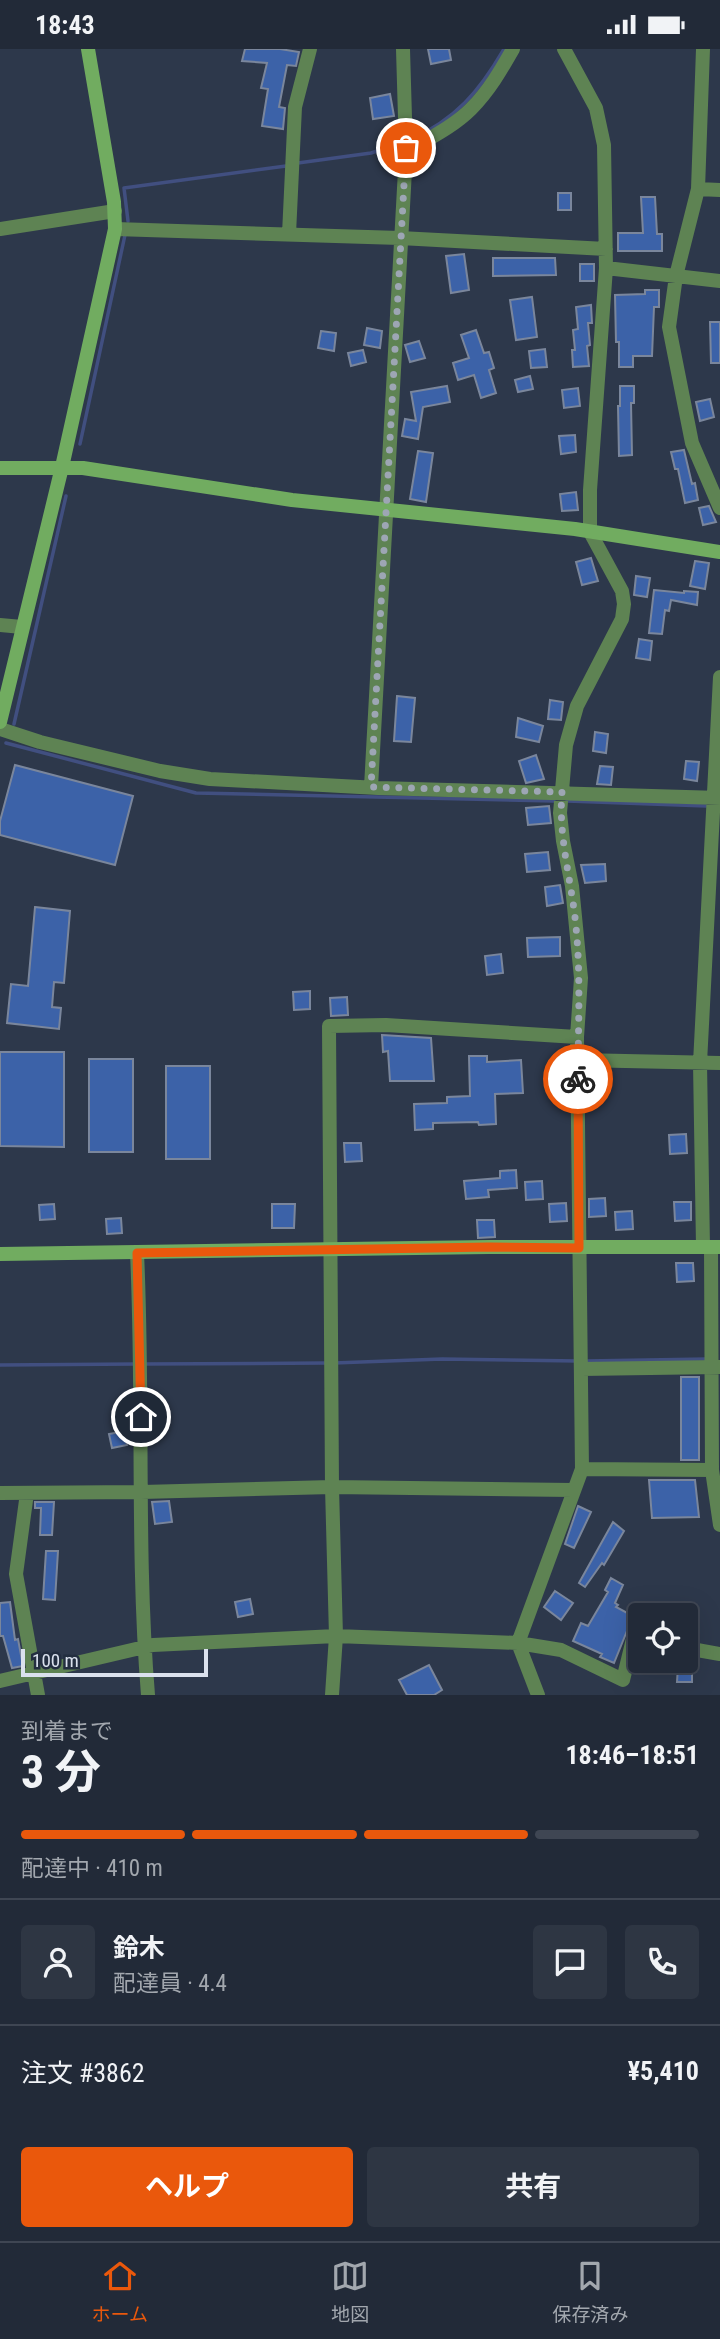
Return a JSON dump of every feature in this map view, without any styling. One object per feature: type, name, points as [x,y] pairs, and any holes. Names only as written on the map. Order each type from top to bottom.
[{"type":"street","points":[[0,722],[62,467],[115,229],[115,211],[88,49]]},
{"type":"street","points":[[289,234],[295,107],[310,49]]},
{"type":"street","points":[[371,787],[406,146],[403,49]]},
{"type":"street","points":[[406,146],[446,129],[470,110],[488,90],[513,49]]},
{"type":"street","points":[[538,1695],[517,1643],[582,1469],[577,1037],[581,978],[572,886],[560,813],[566,745],[577,706],[622,619],[624,604],[622,591],[590,532],[591,480],[606,268],[604,145],[596,108],[564,49]]},
{"type":"street","points":[[704,49],[698,189],[676,276],[669,327],[692,443],[720,508]]},
{"type":"street","points":[[698,189],[720,190]]},
{"type":"street","points":[[0,229],[115,211]]},
{"type":"street","points":[[115,229],[400,237],[606,249]]},
{"type":"street","points":[[606,268],[720,281]]},
{"type":"street","points":[[0,468],[83,468],[292,500],[590,532],[720,552]]},
{"type":"street","points":[[0,625],[22,627]]},
{"type":"street","points":[[720,677],[717,798],[700,1063],[711,1247],[714,1364],[712,1470],[720,1525]]},
{"type":"street","points":[[0,729],[40,742],[160,771],[210,779],[717,798]]},
{"type":"street","points":[[332,1695],[336,1636],[332,1487],[329,1026],[386,1025],[577,1037]]},
{"type":"street","points":[[578,1059],[720,1063]]},
{"type":"street","points":[[0,1254],[711,1247]]},
{"type":"street","points":[[137,1253],[144,1647],[148,1695]]},
{"type":"street","points":[[580,1364],[714,1364]]},
{"type":"street","points":[[582,1469],[712,1470]]},
{"type":"street","points":[[0,1493],[332,1487],[573,1490]]},
{"type":"street","points":[[27,1493],[16,1574],[38,1695]]},
{"type":"street","points":[[0,1681],[144,1647],[336,1636],[517,1643],[561,1650],[623,1680],[628,1660]]},
{"type":"street","points":[[698,1650],[720,1654]]},
{"type":"building","points":[[245,49],[299,52],[296,66],[287,65],[279,107],[285,108],[283,129],[262,126],[268,89],[261,88],[267,63],[242,61]]},
{"type":"building","points":[[428,49],[449,49],[451,60],[431,64]]},
{"type":"building","points":[[390,94],[394,116],[373,119],[370,98]]},
{"type":"building","points":[[558,193],[571,193],[571,210],[558,210]]},
{"type":"building","points":[[641,197],[655,197],[657,234],[662,234],[662,251],[618,251],[618,233],[643,233]]},
{"type":"building","points":[[464,254],[469,290],[451,293],[446,256]]},
{"type":"building","points":[[493,258],[555,258],[556,275],[493,276]]},
{"type":"building","points":[[580,264],[594,264],[594,281],[580,281]]},
{"type":"building","points":[[645,290],[659,290],[659,307],[654,307],[652,356],[633,356],[633,367],[619,367],[615,295],[645,294]]},
{"type":"building","points":[[532,297],[537,337],[516,340],[510,300]]},
{"type":"building","points":[[591,305],[592,323],[588,323],[590,345],[587,346],[589,366],[573,367],[573,330],[578,329],[576,307]]},
{"type":"building","points":[[710,322],[720,322],[720,363],[711,363]]},
{"type":"building","points":[[367,328],[382,331],[380,348],[364,345]]},
{"type":"building","points":[[476,330],[484,353],[489,352],[494,368],[489,370],[496,393],[481,398],[474,375],[458,380],[453,363],[469,358],[461,335]]},
{"type":"building","points":[[321,331],[336,333],[334,351],[318,348]]},
{"type":"building","points":[[419,341],[425,358],[410,362],[405,345]]},
{"type":"building","points":[[545,349],[547,367],[531,368],[529,351]]},
{"type":"building","points":[[363,350],[366,362],[351,366],[348,353]]},
{"type":"building","points":[[530,376],[533,389],[518,392],[515,380]]},
{"type":"building","points":[[447,386],[450,402],[423,407],[418,439],[402,436],[405,419],[416,421],[411,392]]},
{"type":"building","points":[[620,386],[634,386],[634,403],[631,403],[632,455],[619,456]]},
{"type":"building","points":[[578,388],[580,406],[564,408],[562,390]]},
{"type":"building","points":[[710,399],[714,417],[700,421],[696,402]]},
{"type":"building","points":[[575,435],[576,452],[561,454],[559,436]]},
{"type":"building","points":[[684,450],[698,500],[685,503],[678,469],[675,469],[671,452]]},
{"type":"building","points":[[418,451],[433,453],[426,502],[410,499]]},
{"type":"building","points":[[576,492],[578,510],[562,511],[560,494]]},
{"type":"building","points":[[709,506],[716,522],[703,525],[699,508]]},
{"type":"building","points":[[591,558],[598,581],[582,585],[576,562]]},
{"type":"building","points":[[695,561],[709,563],[705,589],[690,586]]},
{"type":"building","points":[[636,576],[650,578],[647,597],[634,595]]},
{"type":"building","points":[[654,590],[698,592],[697,605],[671,600],[669,611],[665,610],[662,634],[649,633]]},
{"type":"building","points":[[639,639],[652,641],[650,660],[636,658]]},
{"type":"building","points":[[397,696],[415,698],[411,742],[394,741]]},
{"type":"building","points":[[550,700],[563,702],[561,720],[548,719]]},
{"type":"building","points":[[518,718],[543,726],[539,742],[516,737]]},
{"type":"building","points":[[595,732],[608,734],[606,753],[593,751]]},
{"type":"building","points":[[536,755],[544,779],[526,783],[519,761]]},
{"type":"building","points":[[686,761],[699,762],[697,781],[684,779]]},
{"type":"building","points":[[15,765],[133,796],[115,865],[0,835],[0,821]]},
{"type":"building","points":[[600,766],[613,767],[611,785],[597,784]]},
{"type":"building","points":[[549,806],[551,823],[528,825],[526,808]]},
{"type":"building","points":[[548,852],[550,870],[527,872],[525,854]]},
{"type":"building","points":[[605,864],[606,881],[585,883],[581,865]]},
{"type":"building","points":[[560,885],[563,903],[547,906],[545,887]]},
{"type":"building","points":[[35,907],[70,911],[64,983],[54,982],[52,1007],[61,1008],[59,1029],[7,1023],[11,984],[28,986]]},
{"type":"building","points":[[560,937],[560,956],[528,957],[527,938]]},
{"type":"building","points":[[501,954],[503,973],[487,975],[485,956]]},
{"type":"building","points":[[310,991],[310,1009],[294,1010],[293,992]]},
{"type":"building","points":[[347,997],[348,1015],[331,1016],[330,998]]},
{"type":"building","points":[[382,1035],[431,1038],[434,1081],[390,1081],[388,1051],[383,1052]]},
{"type":"building","points":[[0,1052],[64,1052],[64,1147],[0,1146]]},
{"type":"building","points":[[469,1056],[487,1056],[487,1062],[521,1060],[523,1093],[495,1094],[496,1124],[433,1123],[433,1129],[415,1130],[414,1104],[447,1103],[447,1097],[470,1096]]},
{"type":"building","points":[[89,1059],[133,1059],[133,1152],[89,1152]]},
{"type":"building","points":[[166,1066],[210,1066],[210,1159],[166,1159]]},
{"type":"building","points":[[686,1134],[687,1153],[670,1154],[669,1135]]},
{"type":"building","points":[[344,1143],[361,1143],[362,1161],[345,1162]]},
{"type":"building","points":[[516,1170],[517,1188],[488,1190],[489,1197],[466,1199],[464,1181],[500,1178],[500,1171]]},
{"type":"building","points":[[542,1181],[543,1199],[526,1200],[525,1182]]},
{"type":"building","points":[[605,1198],[606,1216],[589,1217],[589,1199]]},
{"type":"building","points":[[674,1202],[691,1202],[691,1220],[675,1221]]},
{"type":"building","points":[[566,1203],[567,1221],[550,1222],[549,1204]]},
{"type":"building","points":[[54,1204],[55,1219],[40,1220],[39,1205]]},
{"type":"building","points":[[272,1204],[295,1204],[294,1228],[272,1228]]},
{"type":"building","points":[[632,1211],[633,1229],[616,1230],[615,1212]]},
{"type":"building","points":[[121,1218],[122,1233],[107,1234],[106,1219]]},
{"type":"building","points":[[477,1220],[494,1220],[495,1237],[478,1238]]},
{"type":"building","points":[[676,1263],[693,1263],[694,1281],[677,1282]]},
{"type":"building","points":[[681,1377],[699,1377],[699,1460],[681,1460]]},
{"type":"building","points":[[125,1431],[127,1445],[112,1448],[109,1434]]},
{"type":"building","points":[[649,1480],[695,1480],[699,1517],[652,1518]]},
{"type":"building","points":[[169,1501],[172,1522],[155,1524],[152,1502]]},
{"type":"building","points":[[35,1502],[54,1502],[52,1535],[40,1535],[41,1508],[35,1508]]},
{"type":"building","points":[[578,1506],[591,1512],[574,1548],[565,1544]]},
{"type":"building","points":[[613,1522],[624,1531],[604,1565],[602,1563],[585,1587],[579,1583]]},
{"type":"building","points":[[46,1551],[58,1551],[55,1600],[43,1599]]},
{"type":"building","points":[[611,1578],[623,1585],[615,1603],[618,1605],[616,1607],[628,1613],[628,1628],[614,1663],[600,1657],[602,1654],[573,1641],[581,1623],[588,1626],[608,1592],[605,1590]]},
{"type":"building","points":[[555,1591],[573,1603],[561,1620],[544,1607]]},
{"type":"building","points":[[250,1599],[253,1614],[238,1617],[235,1602]]},
{"type":"building","points":[[10,1602],[15,1640],[18,1639],[23,1666],[12,1668],[3,1636],[0,1636],[0,1603]]},
{"type":"building","points":[[429,1665],[442,1690],[434,1695],[407,1695],[399,1680]]},
{"type":"building","points":[[678,1673],[692,1673],[692,1682],[677,1682]]},
{"type":"waterway","points":[[410,140],[441,123],[465,103],[504,49]]},
{"type":"waterway","points":[[298,163],[371,153],[402,143]]},
{"type":"waterway","points":[[128,221],[124,188],[286,166]]},
{"type":"waterway","points":[[80,444],[125,235]]},
{"type":"waterway","points":[[14,724],[66,496]]},
{"type":"waterway","points":[[6,743],[196,793],[554,801]]},
{"type":"waterway","points":[[567,801],[706,806]]},
{"type":"waterway","points":[[334,1363],[442,1359],[578,1361]]},
{"type":"waterway","points":[[586,1361],[707,1359]]},
{"type":"waterway","points":[[145,1364],[326,1363]]},
{"type":"waterway","points":[[0,1365],[137,1364]]},
{"type":"way so far","points":[[406,148],[371,787],[562,792],[560,813],[572,886],[581,978],[577,1037],[578,1079]]},
{"type":"route","points":[[141,1417],[137,1253],[579,1248],[578,1079]]}]
